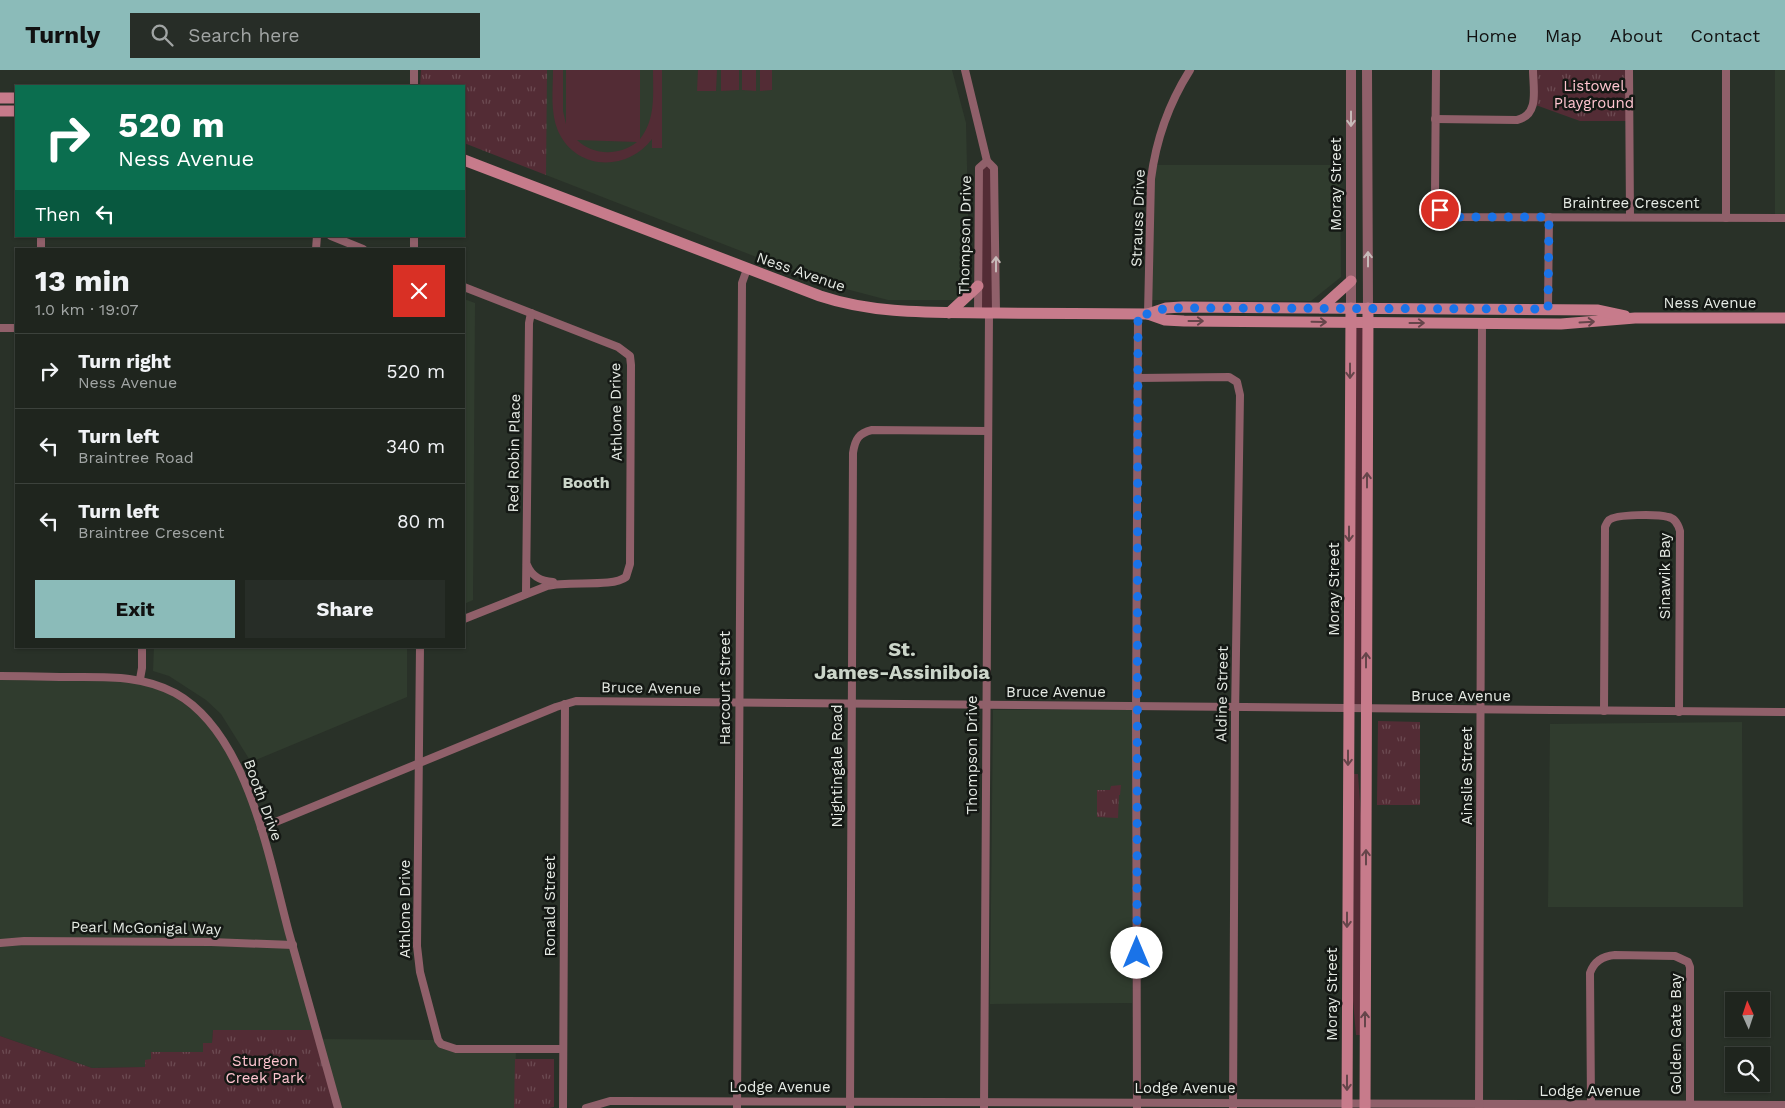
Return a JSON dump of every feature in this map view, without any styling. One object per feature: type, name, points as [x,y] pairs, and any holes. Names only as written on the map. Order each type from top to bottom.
[{"type":"main road","points":[[0,98],[15,98]]},
{"type":"main road","points":[[0,111],[15,111]]},
{"type":"main road","name":"Ness Avenue","points":[[465,160],[747,269],[828,298],[862,307],[884,310],[949,313],[1143,314],[1165,320],[1368,323],[1561,324],[1635,318],[1785,318]]},
{"type":"main road","points":[[1322,308],[1352,281]]},
{"type":"main road","points":[[949,313],[978,286]]},
{"type":"main road","name":"Ness Avenue","points":[[1143,314],[1166,308],[1548,309],[1597,310],[1635,318]]},
{"type":"main road","name":"Moray Street","points":[[1347,1106],[1351,308]]},
{"type":"main road","name":"Moray Street","points":[[1365,1106],[1368,308]]},
{"type":"street","points":[[414,70],[414,85]]},
{"type":"street","name":"Thompson Drive","points":[[965,70],[987,161],[994,168],[988,313],[984,1105]]},
{"type":"street","name":"Strauss Drive","points":[[1137,1105],[1136,707],[1138,378],[1153,165],[1160,131],[1190,70]]},
{"type":"street","name":"Moray Street","points":[[1351,70],[1351,308]]},
{"type":"street","name":"Moray Street","points":[[1366,70],[1368,308]]},
{"type":"street","name":"Braintree Crescent","points":[[1436,70],[1435,195],[1438,205],[1444,213],[1458,217],[1785,218]]},
{"type":"street","points":[[1435,119],[1517,120],[1525,118],[1534,104],[1533,70]]},
{"type":"street","points":[[1629,70],[1630,217]]},
{"type":"street","points":[[1726,70],[1726,218]]},
{"type":"street","name":"Thompson Drive","points":[[987,161],[979,168],[978,286],[988,313]]},
{"type":"street","points":[[1548,309],[1549,217]]},
{"type":"street","points":[[333,237],[361,248]]},
{"type":"street","name":"Harcourt Street","points":[[737,1104],[742,282],[747,269]]},
{"type":"street","name":"Athlone Drive","points":[[465,287],[618,346],[632,360],[629,571],[626,578],[616,583],[558,583],[541,580],[534,576],[530,573],[526,563]]},
{"type":"street","name":"Red Robin Place","points":[[526,593],[529,323],[531,313]]},
{"type":"street","name":"Ainslie Street","points":[[1479,1106],[1482,323]]},
{"type":"street","points":[[0,328],[15,328]]},
{"type":"street","name":"Aldine Street","points":[[1138,378],[1229,377],[1234,379],[1239,386],[1233,1105]]},
{"type":"street","name":"Nightingale Road","points":[[850,1104],[854,442],[861,433],[872,430],[988,431]]},
{"type":"street","name":"Sinawik Bay","points":[[1604,711],[1605,527],[1609,520],[1617,517],[1659,516],[1669,517],[1676,521],[1680,531],[1679,712]]},
{"type":"street","name":"Athlone Drive","points":[[465,619],[526,593],[558,583]]},
{"type":"street","points":[[140,679],[142,648]]},
{"type":"street","name":"Athlone Drive","points":[[420,648],[418,960],[438,1040],[441,1044],[456,1049],[564,1049]]},
{"type":"street","name":"Booth Drive","points":[[0,676],[118,676],[140,679],[180,696],[195,707],[214,727],[231,753],[240,772],[260,828],[338,1108]]},
{"type":"street","name":"Bruce Avenue","points":[[260,828],[565,704],[592,700],[986,706],[1785,712]]},
{"type":"street","name":"Ronald Street","points":[[563,1108],[565,704]]},
{"type":"street","name":"Pearl McGonigal Way","points":[[0,943],[24,941],[172,942],[293,945]]},
{"type":"street","name":"Golden Gate Bay","points":[[1591,1105],[1590,980],[1592,967],[1599,959],[1608,956],[1675,956],[1688,962],[1692,974],[1690,1105]]},
{"type":"street","name":"Lodge Avenue","points":[[586,1108],[623,1101],[737,1104],[984,1105],[1785,1105]]},
{"type":"shaded area","points":[[546,70],[952,70],[966,123],[970,300],[888,300],[823,283],[546,175]]},
{"type":"shaded area","points":[[1775,70],[1785,70],[1785,218],[1775,218]]},
{"type":"shaded area","points":[[1153,165],[1340,165],[1341,277],[1311,301],[1149,300]]},
{"type":"shaded area","points":[[465,299],[475,303],[473,600],[465,604]]},
{"type":"shaded area","points":[[154,648],[407,648],[407,697],[251,762],[221,714],[206,700],[169,676],[153,671]]},
{"type":"shaded area","points":[[0,676],[118,677],[164,688],[214,727],[253,805],[316,1030],[213,1030],[212,1044],[203,1052],[151,1052],[151,1060],[145,1060],[146,1067],[92,1068],[0,1036]]},
{"type":"shaded area","points":[[993,710],[1132,710],[1132,1003],[990,1004]]},
{"type":"shaded area","points":[[1742,722],[1743,907],[1548,907],[1550,724]]},
{"type":"shaded area","points":[[319,1039],[438,1040],[449,1045],[516,1047],[515,1108],[338,1108]]},
{"type":"green space","points":[[421,70],[547,70],[546,175],[465,143],[465,85],[420,85]]},
{"type":"green space","points":[[553,70],[563,70],[563,111],[566,124],[566,70],[640,70],[640,139],[649,123],[651,115],[653,70],[662,70],[662,148],[652,148],[652,139],[642,150],[616,162],[589,160],[577,154],[566,144],[555,124],[552,93]],"holes":[[[577,140],[637,142],[622,150],[607,152],[591,149]]]},
{"type":"green space","points":[[698,70],[717,70],[716,91],[697,91]]},
{"type":"green space","points":[[721,70],[739,70],[739,90],[721,91]]},
{"type":"green space","points":[[742,70],[756,70],[756,91],[742,90]]},
{"type":"green space","points":[[760,70],[772,70],[772,90],[760,91]]},
{"type":"green space","name":"Listowel Playground","points":[[1533,70],[1629,70],[1628,121],[1580,121],[1533,104]]},
{"type":"green space","points":[[987,161],[994,168],[996,313],[978,313],[979,168]]},
{"type":"green space","points":[[1350,322],[1368,323],[1367,709],[1348,709]]},
{"type":"green space","points":[[1378,721],[1420,722],[1420,805],[1377,805]]},
{"type":"green space","points":[[1354,774],[1358,774],[1361,815],[1360,1035],[1356,1035],[1353,1001]]},
{"type":"green space","points":[[1121,785],[1118,818],[1097,817],[1097,790],[1110,790],[1111,786]]},
{"type":"green space","name":"Sturgeon Creek Park","points":[[213,1030],[316,1030],[338,1108],[0,1108],[0,1036],[92,1068],[145,1067],[145,1060],[151,1059],[151,1052],[203,1052],[203,1043],[212,1043]]},
{"type":"green space","points":[[515,1059],[554,1059],[554,1107],[514,1108]]},
{"type":"district","name":"Booth","points":[[586,482]]},
{"type":"district","name":"St. James-Assiniboia","points":[[902,660]]},
{"type":"route","points":[[1137,953],[1138,314],[1148,314],[1166,308],[1548,309],[1549,217],[1458,217],[1448,215],[1440,210]]}]
